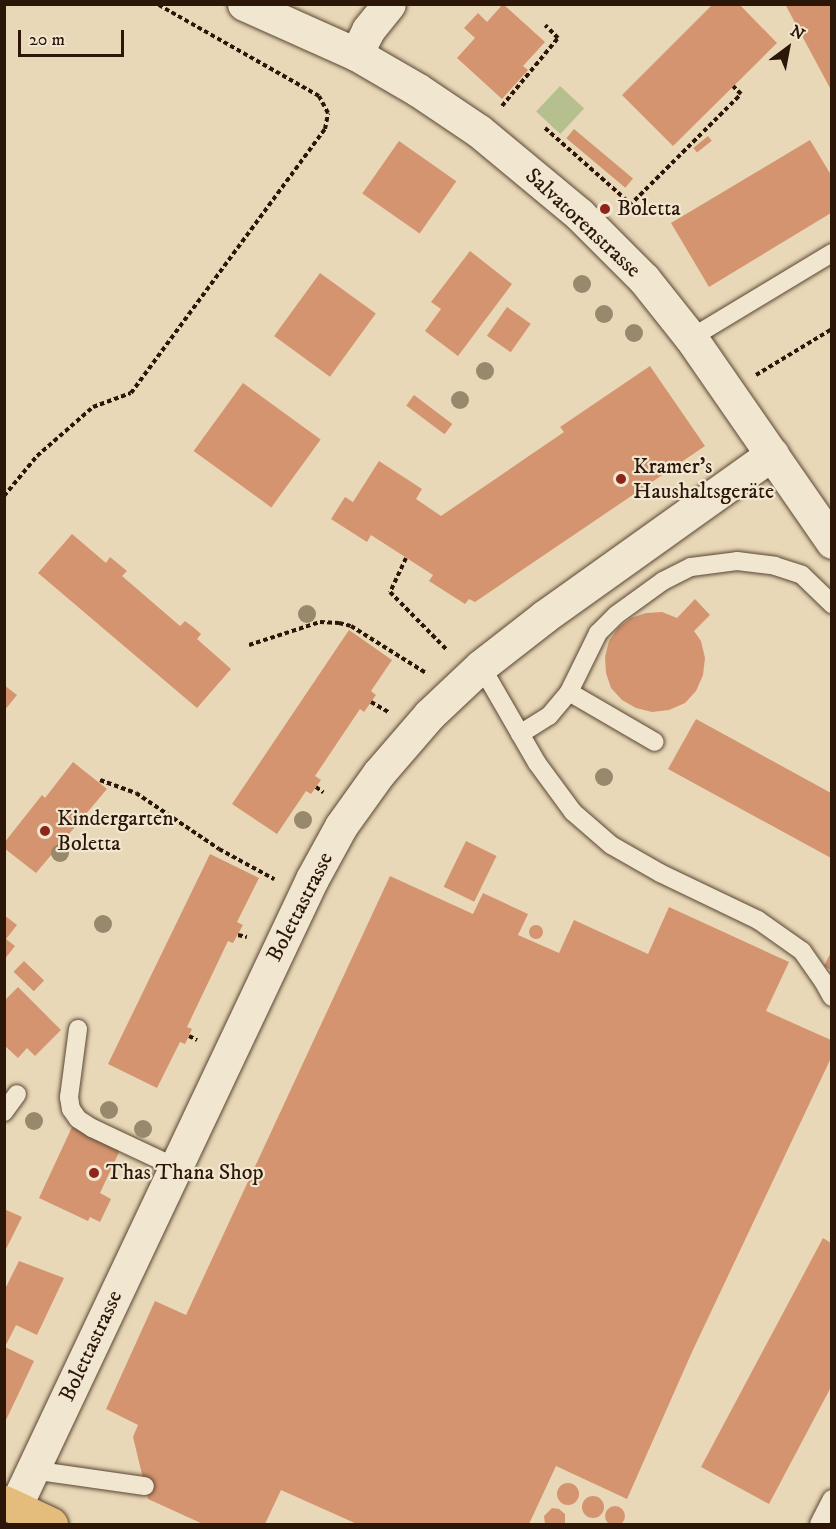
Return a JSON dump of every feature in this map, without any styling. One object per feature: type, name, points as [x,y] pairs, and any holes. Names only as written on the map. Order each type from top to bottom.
[{"type":"street","name":"Salvatorenstrasse","points":[[244,4],[356,54],[418,90],[479,131],[599,234],[644,279],[691,338],[831,542]]},
{"type":"street","points":[[356,54],[368,30],[389,4]]},
{"type":"street","name":"Bolettastrasse","points":[[27,1515],[32,1470],[308,886],[341,826],[379,773],[429,715],[468,662],[545,616],[772,454]]},
{"type":"lane","points":[[691,338],[831,253]]},
{"type":"lane","points":[[520,734],[549,716],[569,692],[598,633],[615,615],[663,581],[691,567],[736,561],[775,566],[802,575],[831,604]]},
{"type":"lane","points":[[468,662],[573,812],[611,845],[660,873],[758,920],[802,951],[824,981],[831,997]]},
{"type":"lane","points":[[569,692],[655,742]]},
{"type":"lane","points":[[78,1029],[69,1097],[71,1109],[78,1119],[92,1128],[175,1167]]},
{"type":"lane","points":[[4,1112],[17,1094]]},
{"type":"lane","points":[[32,1470],[145,1486]]},
{"type":"lane","points":[[819,1524],[831,1499]]},
{"type":"path","points":[[4,496],[37,456],[93,407],[131,393],[325,129],[328,113],[319,96],[157,4]]},
{"type":"path","points":[[500,107],[558,38],[545,25]]},
{"type":"path","points":[[599,234],[741,94],[733,86]]},
{"type":"path","points":[[545,128],[631,204]]},
{"type":"path","points":[[753,377],[831,329]]},
{"type":"path","points":[[406,558],[390,592],[468,662]]},
{"type":"path","points":[[249,645],[320,622],[339,623],[351,626],[434,678]]},
{"type":"path","points":[[371,702],[396,717]]},
{"type":"path","points":[[100,780],[136,793],[219,849],[283,884]]},
{"type":"green space","points":[[560,86],[584,109],[560,134],[536,112]]},
{"type":"building","points":[[503,4],[545,42],[523,66],[528,70],[502,99],[457,58],[475,38],[464,28],[478,13],[487,22]]},
{"type":"building","points":[[713,4],[739,4],[777,43],[673,146],[622,95]]},
{"type":"building","points":[[785,4],[831,4],[831,90]]},
{"type":"building","points":[[574,129],[633,178],[625,188],[566,138]]},
{"type":"building","points":[[708,136],[712,141],[697,153],[693,148]]},
{"type":"building","points":[[810,140],[831,175],[831,213],[709,287],[671,223]]},
{"type":"building","points":[[399,141],[456,181],[420,234],[362,193]]},
{"type":"building","points":[[470,251],[512,284],[458,356],[425,331],[441,309],[431,302]]},
{"type":"building","points":[[320,273],[376,314],[330,377],[274,336]]},
{"type":"building","points":[[507,307],[531,324],[511,352],[487,336]]},
{"type":"building","points":[[650,366],[705,446],[475,602],[469,599],[465,604],[429,581],[433,575],[371,535],[367,542],[331,519],[345,497],[353,502],[379,461],[422,489],[416,499],[441,516],[564,432],[560,427]]},
{"type":"building","points":[[243,383],[321,439],[271,507],[194,451]]},
{"type":"building","points":[[414,395],[452,424],[445,434],[406,405]]},
{"type":"building","points":[[72,534],[106,563],[110,557],[127,571],[122,576],[180,626],[185,621],[193,627],[201,634],[197,639],[231,669],[197,708],[38,573]]},
{"type":"building","points":[[695,599],[710,615],[694,631],[701,641],[705,658],[703,675],[696,691],[685,703],[669,710],[652,712],[636,708],[622,700],[611,688],[606,673],[605,657],[609,641],[618,628],[631,618],[646,613],[662,612],[677,618]]},
{"type":"building","points":[[349,630],[392,660],[371,691],[376,695],[364,712],[360,709],[315,776],[321,780],[311,794],[306,791],[277,834],[232,804]]},
{"type":"building","points":[[4,685],[17,695],[4,711]]},
{"type":"building","points":[[696,719],[831,793],[831,858],[668,769]]},
{"type":"building","points":[[73,762],[107,789],[36,873],[4,848],[4,843],[42,795],[45,798]]},
{"type":"building","points":[[466,841],[497,856],[474,902],[444,887]]},
{"type":"building","points":[[210,854],[259,878],[237,922],[243,925],[233,943],[228,941],[187,1027],[192,1029],[185,1044],[180,1042],[157,1088],[108,1064]]},
{"type":"building","points":[[390,876],[473,914],[483,893],[528,914],[518,935],[559,953],[574,920],[648,954],[669,907],[789,962],[766,1011],[831,1040],[831,1058],[692,1352],[627,1499],[556,1466],[529,1524],[357,1524],[281,1490],[265,1524],[203,1524],[148,1499],[133,1437],[138,1425],[106,1409],[155,1301],[186,1315]]},
{"type":"building","points":[[4,915],[17,925],[6,939],[15,946],[4,960]]},
{"type":"building","points":[[533,925],[539,925],[543,932],[539,939],[533,939],[529,935],[529,929]]},
{"type":"building","points":[[831,952],[831,970],[824,966]]},
{"type":"building","points":[[24,961],[44,980],[34,991],[14,972]]},
{"type":"building","points":[[18,987],[61,1030],[35,1056],[27,1048],[18,1058],[4,1045],[4,1001]]},
{"type":"building","points":[[72,1127],[120,1150],[100,1193],[111,1199],[100,1222],[90,1217],[88,1221],[39,1198]]},
{"type":"building","points":[[4,1209],[22,1217],[4,1253]]},
{"type":"building","points":[[823,1238],[831,1243],[831,1387],[769,1504],[701,1467]]},
{"type":"building","points":[[19,1261],[64,1278],[37,1335],[16,1325],[5,1347],[34,1361],[6,1420],[4,1419],[4,1291]]},
{"type":"building","points":[[568,1483],[576,1486],[579,1494],[576,1502],[568,1505],[560,1502],[557,1494],[560,1486]]},
{"type":"building","points":[[593,1496],[601,1499],[604,1507],[601,1515],[593,1518],[585,1515],[582,1507],[585,1499]]},
{"type":"building","points":[[611,1506],[619,1506],[625,1512],[625,1520],[619,1526],[611,1526],[605,1520],[605,1512]]},
{"type":"building","points":[[552,1508],[559,1509],[565,1514],[565,1524],[545,1524],[544,1516]]},
{"type":"place","name":"Boletta","points":[[605,209]]},
{"type":"place","name":"Kramer's Haushaltsgeräte","points":[[621,479]]},
{"type":"place","name":"Kindergarten Boletta","points":[[45,831]]},
{"type":"place","name":"Thas Thana Shop","points":[[94,1173]]}]
